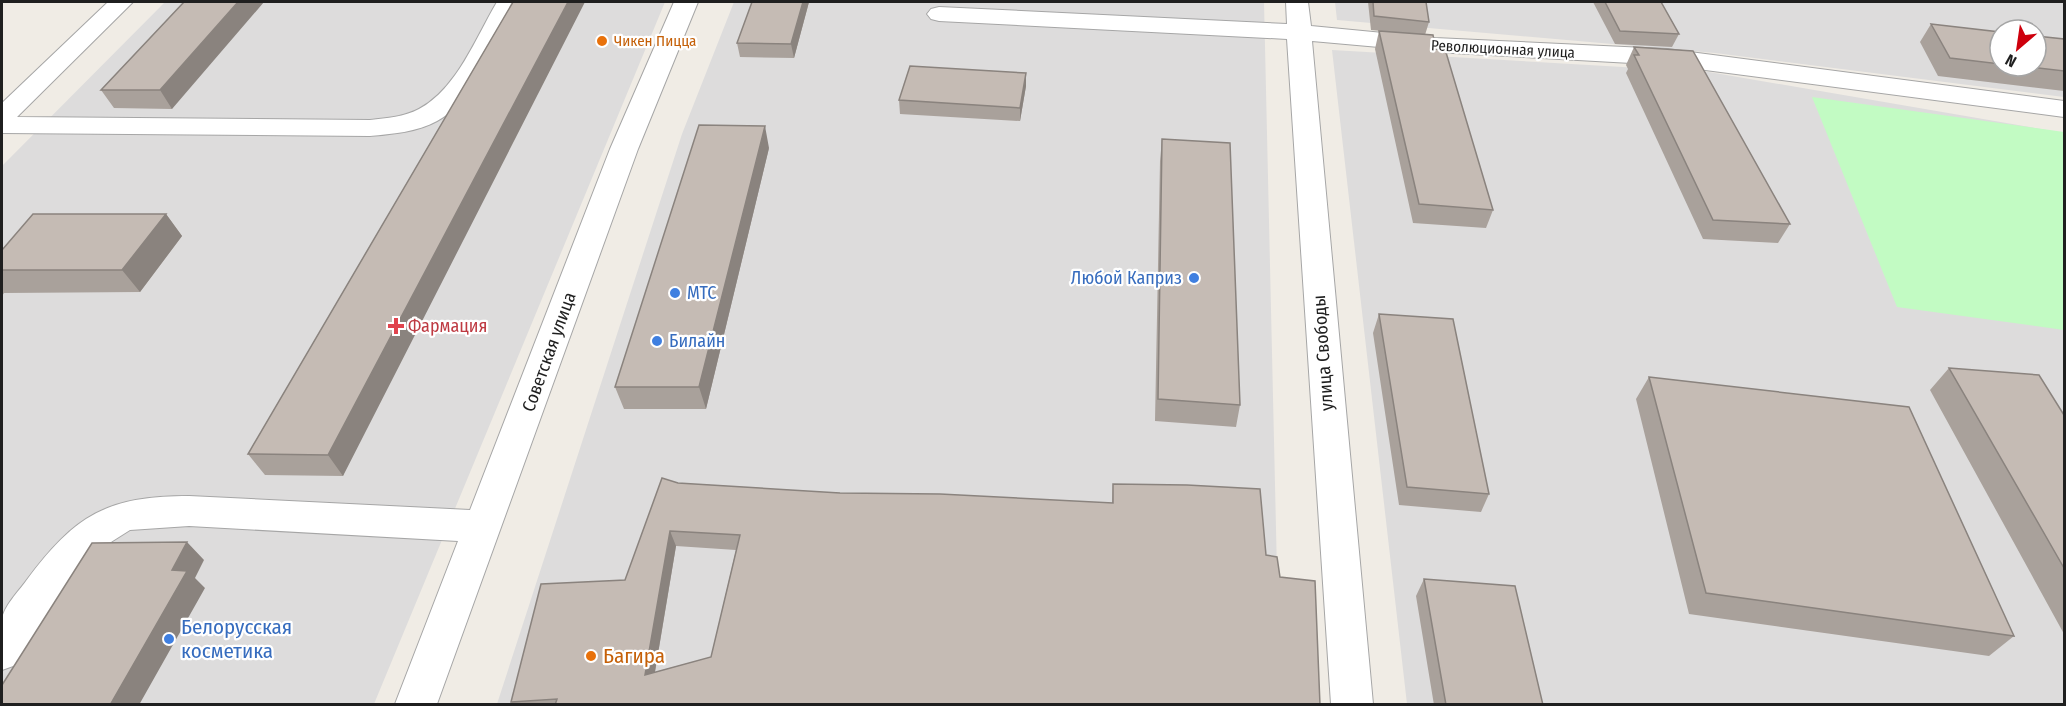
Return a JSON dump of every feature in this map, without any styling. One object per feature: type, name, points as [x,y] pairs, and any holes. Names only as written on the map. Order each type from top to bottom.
[{"type":"street","points":[[2,117],[121,2]]},
{"type":"street","points":[[2,125],[370,128],[399,125],[430,115],[451,99],[508,2]]},
{"type":"street","name":"Советская улица","points":[[416,705],[624,149],[686,2]]},
{"type":"street","name":"Революционная улица","points":[[939,14],[1297,17],[1436,45],[1667,57],[2064,109]]},
{"type":"street","name":"улица Свободы","points":[[1297,17],[1353,705]]},
{"type":"street","points":[[2,651],[50,578],[89,536],[119,518],[139,513],[195,511],[484,526]]},
{"type":"shaded area","points":[[165,2],[665,2],[374,704],[2,704],[2,166]]},
{"type":"shaded area","points":[[734,2],[1264,2],[1280,704],[497,704],[682,134]]},
{"type":"shaded area","points":[[1335,2],[2064,2],[2064,97],[1715,53],[1337,20]]},
{"type":"shaded area","points":[[1332,50],[1709,72],[2064,133],[2064,704],[1407,704]]},
{"type":"green space","points":[[1812,97],[2064,132],[2064,330],[1897,307]]},
{"type":"building","points":[[184,2],[238,2],[160,90],[101,90]]},
{"type":"building","points":[[513,2],[568,2],[328,455],[248,454]]},
{"type":"building","points":[[752,2],[803,2],[791,44],[737,43]]},
{"type":"building","points":[[1373,2],[1426,2],[1429,22],[1374,16]]},
{"type":"building","points":[[1605,2],[1661,2],[1679,34],[1620,31]]},
{"type":"building","points":[[1931,24],[1988,31],[1988,63],[1950,58]]},
{"type":"building","points":[[1379,31],[1433,35],[1435,49],[1445,49],[1493,210],[1419,204]]},
{"type":"building","points":[[2048,37],[2064,39],[2064,71],[2048,69]]},
{"type":"building","points":[[1634,47],[1693,51],[1790,224],[1713,220],[1634,55],[1639,55]]},
{"type":"building","points":[[910,66],[1026,73],[1020,108],[899,100]]},
{"type":"building","points":[[699,125],[765,126],[699,387],[615,387]]},
{"type":"building","points":[[1162,139],[1230,143],[1240,405],[1158,399]]},
{"type":"building","points":[[33,214],[166,214],[122,270],[2,270],[2,250]]},
{"type":"building","points":[[1379,314],[1453,319],[1489,494],[1407,487]]},
{"type":"building","points":[[1949,368],[2039,375],[2064,415],[2064,568]]},
{"type":"building","points":[[1649,377],[1909,407],[2014,636],[1706,593]]},
{"type":"building","points":[[662,478],[678,483],[840,493],[940,494],[1113,503],[1113,484],[1260,489],[1266,555],[1277,557],[1280,577],[1315,581],[1320,705],[555,705],[557,699],[511,702],[541,584],[625,580]],"holes":[[[670,531],[740,535],[711,657],[645,675]]]},
{"type":"building","points":[[187,542],[172,570],[187,571],[110,705],[2,705],[2,685],[92,543]]},
{"type":"building","points":[[1424,579],[1515,586],[1543,705],[1446,705]]},
{"type":"place","name":"Чикен Пицца","points":[[602,41]]},
{"type":"place","name":"Любой Каприз","points":[[1194,278]]},
{"type":"place","name":"МТС","points":[[675,293]]},
{"type":"place","name":"Фармация","points":[[396,326]]},
{"type":"place","name":"Билайн","points":[[657,341]]},
{"type":"place","name":"Белорусская косметика","points":[[169,639]]},
{"type":"place","name":"Багира","points":[[591,656]]}]
